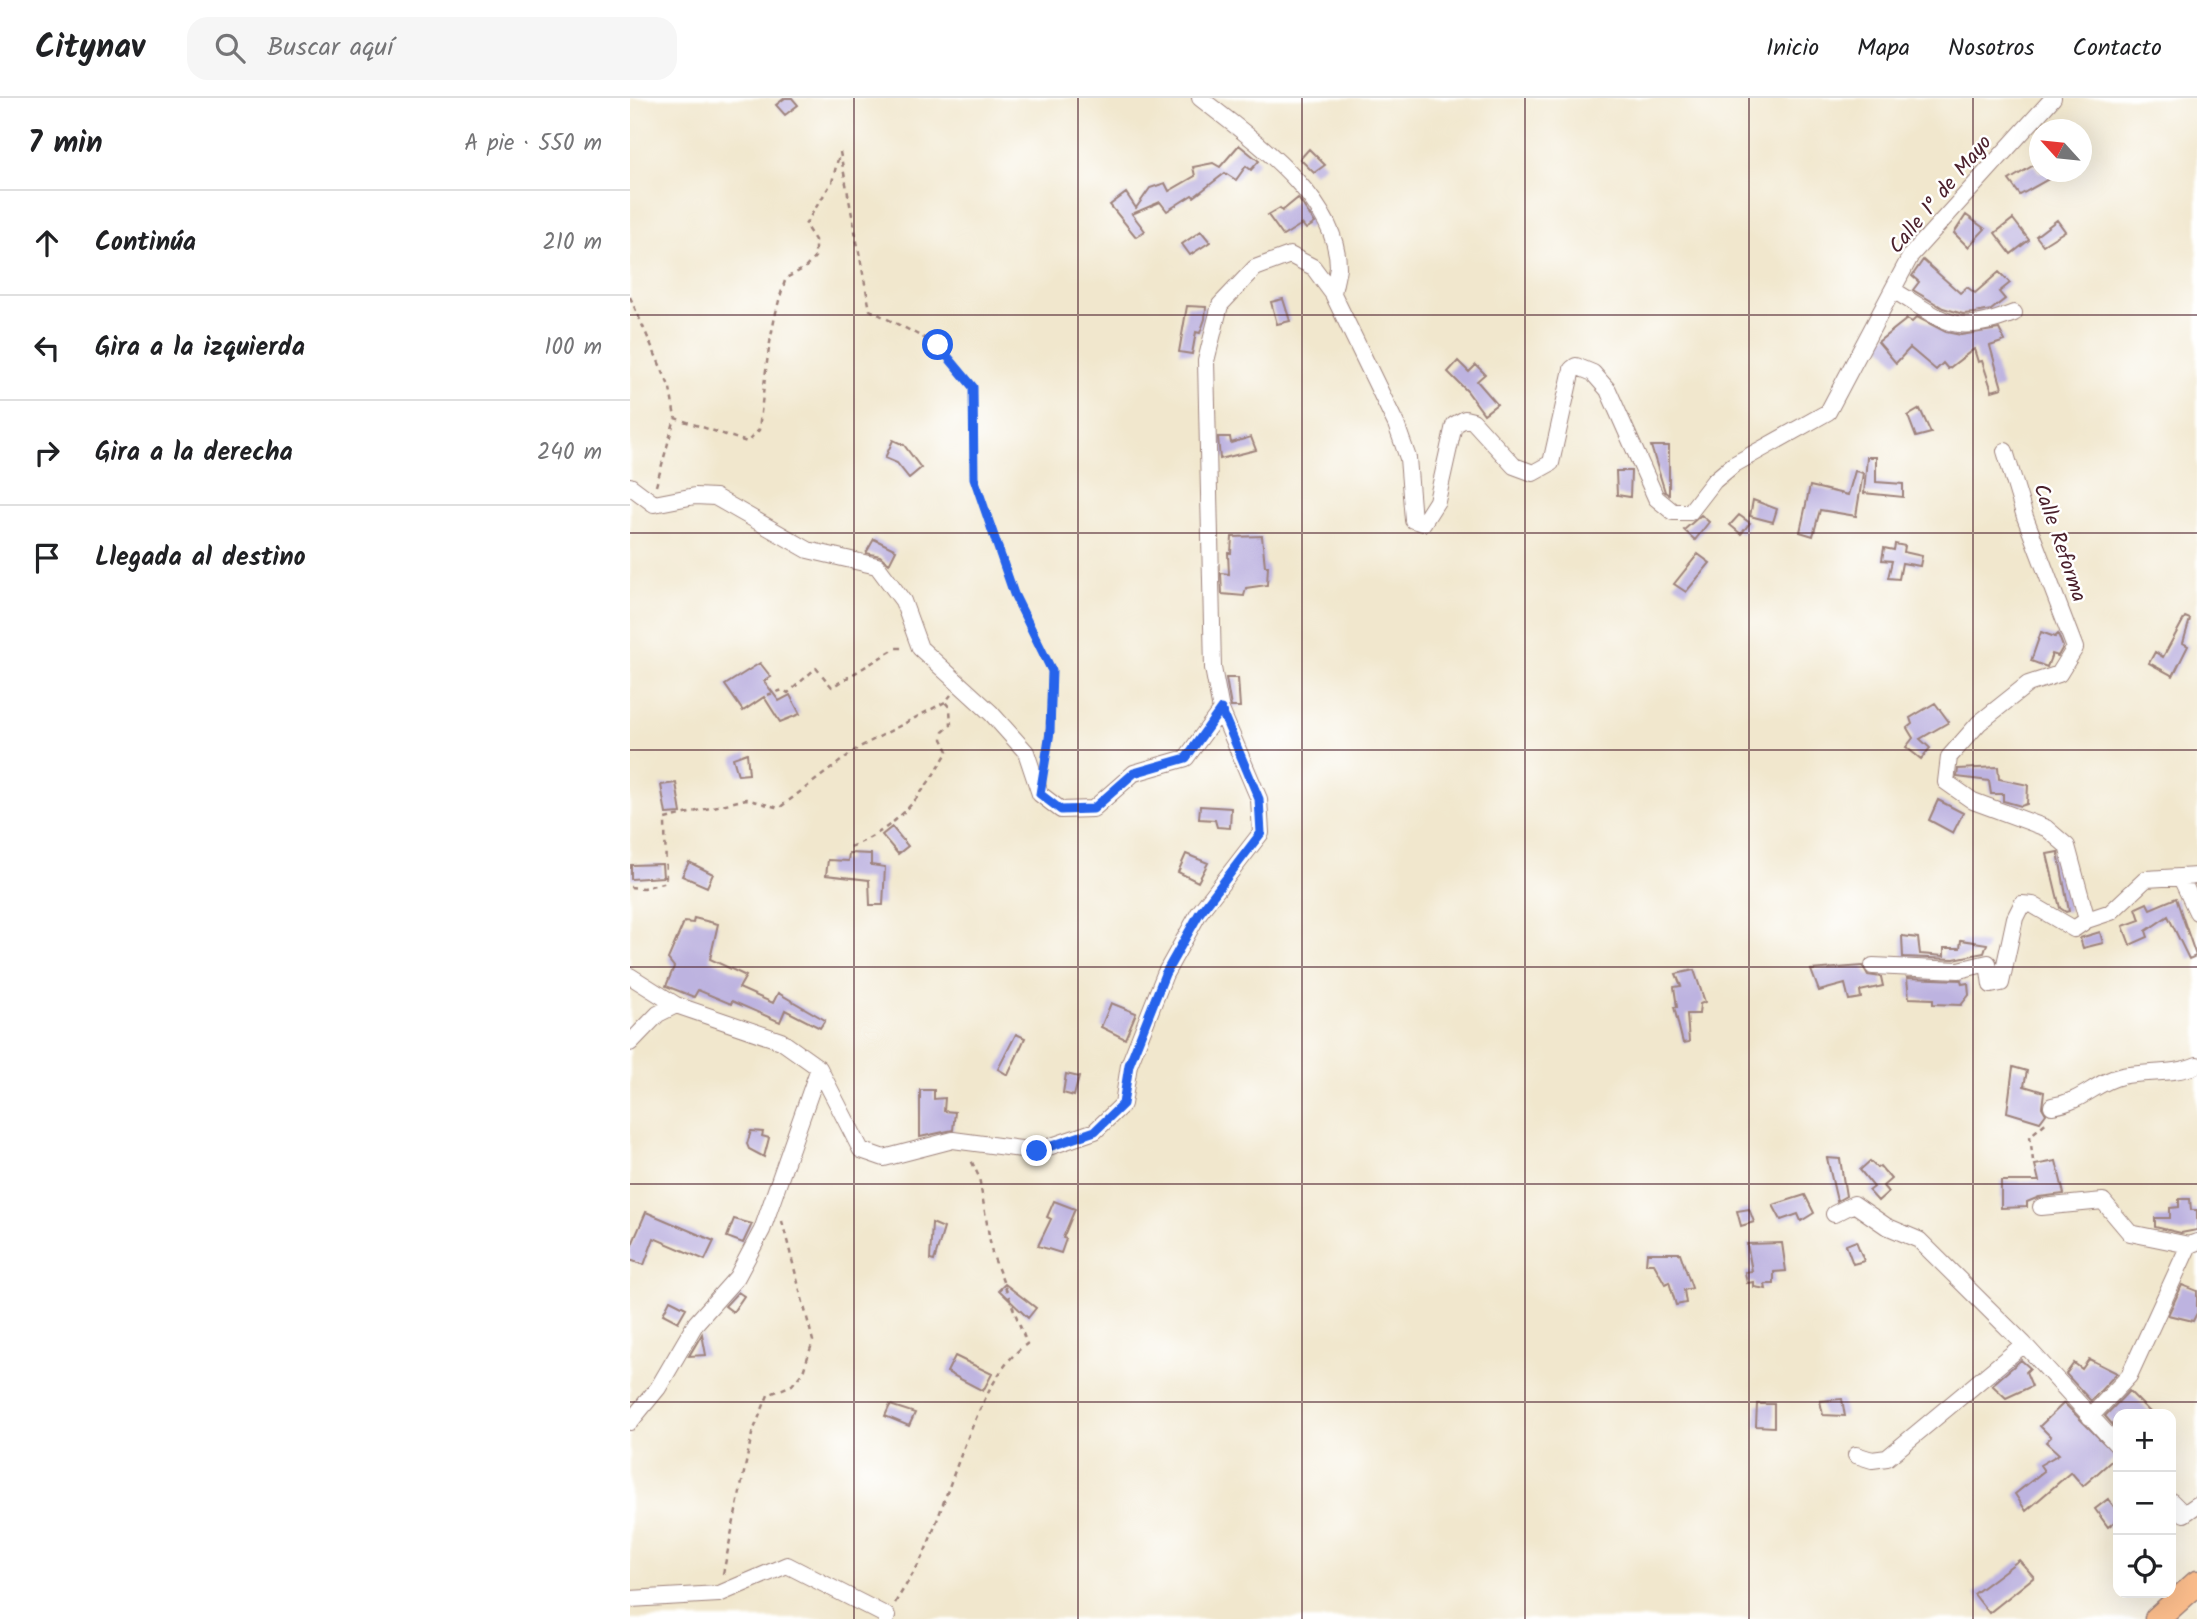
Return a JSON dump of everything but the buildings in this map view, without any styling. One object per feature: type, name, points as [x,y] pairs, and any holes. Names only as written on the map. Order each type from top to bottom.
[{"type":"highway","points":[[2157,1619],[2197,1583]]},
{"type":"street","points":[[1200,98],[1259,145],[1310,195],[1327,226],[1338,266],[1333,293]]},
{"type":"street","name":"Calle 1° de Mayo","points":[[1333,293],[1396,424],[1408,458],[1413,520],[1423,523],[1437,501],[1454,425],[1465,419],[1473,421],[1514,466],[1533,473],[1551,463],[1572,369],[1576,366],[1593,373],[1608,390],[1656,498],[1673,512],[1690,512],[1714,481],[1733,465],[1828,412],[1911,256],[2053,98]]},
{"type":"street","points":[[630,976],[676,1005],[781,1041],[818,1068],[861,1150],[884,1158],[953,1140],[1037,1151],[1095,1131],[1123,1104],[1129,1065],[1165,974],[1199,914],[1261,833],[1259,799],[1221,709],[1213,668],[1206,361],[1220,304],[1255,268],[1290,255],[1313,267],[1333,293]]},
{"type":"street","points":[[1893,290],[1952,325],[1984,325],[2014,313]]},
{"type":"street","name":"Calle Reforma","points":[[2005,451],[2025,517],[2075,648],[2059,674],[2028,684],[1979,723],[1949,757],[1946,782],[1973,801],[2046,828],[2067,846],[2087,920]]},
{"type":"street","points":[[630,486],[654,504],[695,496],[716,497],[808,550],[877,566],[903,601],[920,648],[960,684],[1026,752],[1040,794],[1061,810],[1093,809],[1134,773],[1186,758],[1221,709]]},
{"type":"street","points":[[1873,966],[1959,970],[1988,963],[1991,985],[2001,984],[2015,918],[2022,904],[2033,905],[2074,929],[2087,920],[2110,912],[2146,879],[2189,877],[2197,912]]},
{"type":"street","points":[[630,1043],[658,1014],[676,1005]]},
{"type":"street","points":[[2052,1105],[2071,1103],[2121,1076],[2186,1070],[2197,1065]]},
{"type":"street","points":[[630,1422],[658,1388],[696,1323],[737,1277],[762,1230],[818,1068]]},
{"type":"street","points":[[2042,1207],[2104,1201],[2130,1233],[2193,1244],[2129,1376],[2090,1417]]},
{"type":"street","points":[[1834,1214],[1854,1204],[1886,1227],[1919,1240],[2024,1344],[2113,1441]]},
{"type":"street","points":[[1856,1455],[1872,1460],[1887,1458],[2024,1344]]},
{"type":"street","points":[[2176,1505],[2184,1514],[2197,1505]]},
{"type":"street","points":[[630,1599],[719,1594],[787,1565],[886,1618]]},
{"type":"path","points":[[675,418],[747,442],[759,430],[767,360],[778,302],[786,278],[805,268],[816,257],[815,240],[805,225],[832,182],[840,152],[870,310],[938,345],[973,387],[974,478],[1014,594],[1052,671],[1050,732],[1040,794]]},
{"type":"path","points":[[630,297],[670,388],[675,418],[656,486],[654,504]]},
{"type":"path","points":[[766,695],[783,691],[788,693],[816,668],[832,687],[895,648],[920,648]]},
{"type":"path","points":[[630,887],[643,888],[666,882],[665,819],[746,799],[779,808],[858,748],[945,702],[960,684]]},
{"type":"path","points":[[850,847],[877,836],[924,792],[929,778],[948,751],[942,739],[943,732],[951,726],[950,708],[945,702]]},
{"type":"path","points":[[2033,1161],[2029,1136],[2071,1103]]},
{"type":"path","points":[[886,1618],[925,1553],[982,1407],[1012,1354],[1027,1344],[992,1254],[979,1177],[967,1153],[953,1140]]},
{"type":"path","points":[[719,1594],[752,1434],[768,1395],[792,1385],[803,1372],[813,1341],[775,1190]]},
{"type":"route","points":[[938,345],[973,387],[974,478],[1014,594],[1052,671],[1050,732],[1040,794],[1061,810],[1093,809],[1134,773],[1186,758],[1221,709],[1259,799],[1261,833],[1199,914],[1165,974],[1129,1065],[1123,1104],[1095,1131],[1037,1151]]}]
